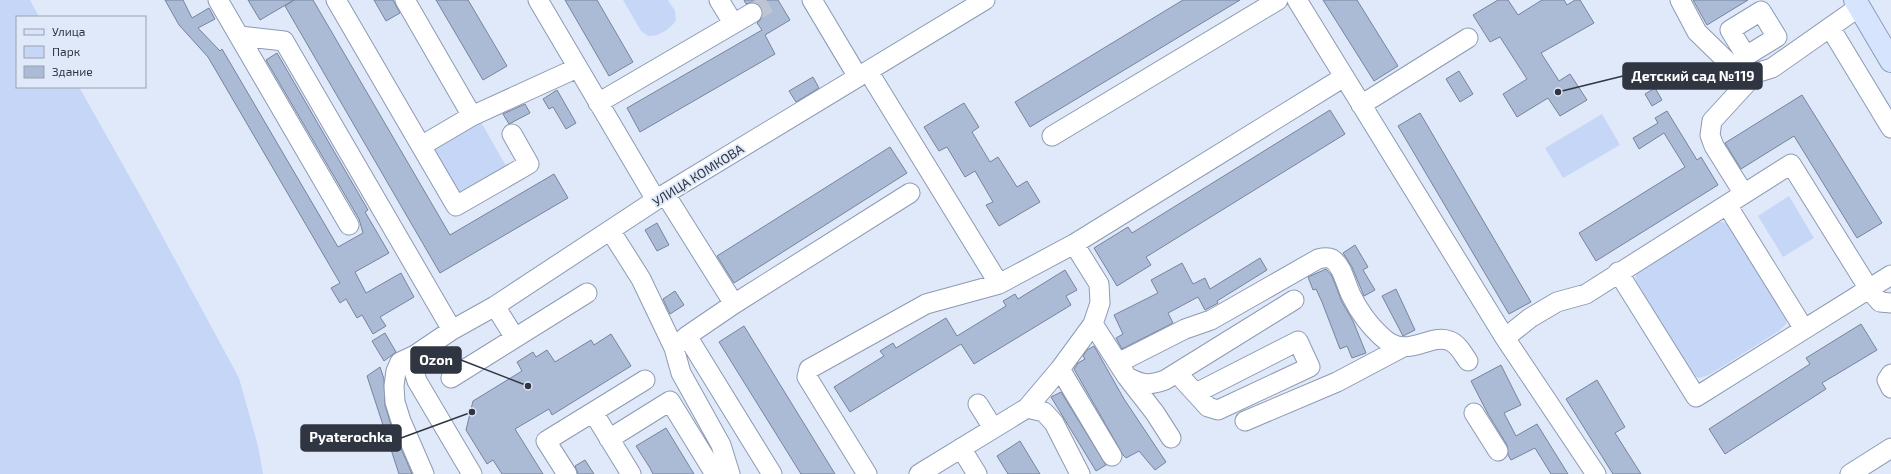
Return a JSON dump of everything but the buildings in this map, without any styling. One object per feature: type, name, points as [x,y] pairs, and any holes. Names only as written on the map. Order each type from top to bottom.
[{"type":"main road","points":[[1857,4],[1891,61]]},
{"type":"street","points":[[218,0],[349,225]]},
{"type":"street","points":[[336,0],[456,206],[529,164],[512,134]]},
{"type":"street","points":[[405,0],[472,116]]},
{"type":"street","points":[[538,0],[598,104],[734,304]]},
{"type":"street","points":[[720,0],[733,24]]},
{"type":"street","points":[[812,0],[863,74],[999,284]]},
{"type":"street","name":"УЛИЦА КОМКОВА","points":[[424,474],[401,421],[395,402],[394,386],[396,371],[400,362],[415,355],[452,330],[495,306],[660,197],[985,0]]},
{"type":"street","points":[[1052,136],[1278,0]]},
{"type":"street","points":[[1297,0],[1505,338],[1591,473]]},
{"type":"street","points":[[1680,0],[1697,32],[1734,68],[1764,70]]},
{"type":"street","points":[[1744,194],[1714,146],[1710,135],[1712,121],[1764,70],[1831,29],[1857,4]]},
{"type":"street","points":[[598,104],[752,13]]},
{"type":"street","points":[[1831,29],[1891,128]]},
{"type":"street","points":[[240,36],[284,41],[452,330]]},
{"type":"street","points":[[1361,105],[1468,38]]},
{"type":"street","points":[[1760,48],[1764,70]]},
{"type":"street","points":[[421,146],[472,116],[577,68]]},
{"type":"street","points":[[867,474],[807,377],[809,369],[926,304],[999,284],[1074,244],[1344,77]]},
{"type":"street","points":[[1505,338],[1530,318],[1557,302],[1586,294],[1618,272],[1791,164],[1869,289],[1880,302],[1891,303]]},
{"type":"street","points":[[681,342],[734,304],[910,193]]},
{"type":"street","points":[[1727,205],[1804,329]]},
{"type":"street","points":[[610,230],[681,342],[772,474]]},
{"type":"street","points":[[919,474],[1027,408],[1060,369],[1093,324],[1100,303],[1099,284],[1074,244]]},
{"type":"street","points":[[1123,370],[1185,329],[1211,320],[1318,258],[1332,259],[1338,264],[1352,297],[1367,321],[1382,337],[1392,344],[1404,347],[1415,347],[1439,340],[1450,340],[1457,345],[1468,361]]},
{"type":"street","points":[[1618,272],[1696,397],[1869,289],[1883,278],[1891,275]]},
{"type":"street","points":[[450,378],[587,294]]},
{"type":"street","points":[[1123,370],[1140,383],[1151,385],[1165,380],[1294,300]]},
{"type":"street","points":[[495,306],[515,338]]},
{"type":"street","points":[[1093,324],[1123,370],[1155,412],[1171,438]]},
{"type":"street","points":[[1177,373],[1208,407],[1218,410],[1310,367],[1298,341],[1196,393]]},
{"type":"street","points":[[681,342],[681,374],[721,445],[730,474]]},
{"type":"street","points":[[1245,422],[1337,382],[1404,347]]},
{"type":"street","points":[[415,355],[413,368],[417,381],[472,474]]},
{"type":"street","points":[[1060,369],[1112,456]]},
{"type":"street","points":[[1891,374],[1887,380],[1891,388]]},
{"type":"street","points":[[567,474],[546,441],[645,380]]},
{"type":"street","points":[[609,439],[670,401],[715,474]]},
{"type":"street","points":[[978,404],[993,428]]},
{"type":"street","points":[[1027,408],[1044,412],[1054,423],[1080,474]]},
{"type":"street","points":[[593,412],[631,474]]},
{"type":"street","points":[[1474,414],[1498,452]]},
{"type":"street","points":[[961,448],[977,474]]},
{"type":"street","points":[[1850,474],[1891,448]]},
{"type":"green space","points":[[0,0],[30,0],[38,16],[16,16],[16,88],[80,88],[145,204],[239,378],[258,446],[263,474],[0,474]]},
{"type":"green space","points":[[623,0],[668,0],[675,11],[676,20],[664,31],[656,35],[648,36],[641,31]]},
{"type":"green space","points":[[1602,114],[1620,145],[1563,178],[1545,148]]},
{"type":"green space","points":[[481,122],[506,166],[457,194],[432,151]]},
{"type":"green space","points":[[1789,196],[1814,238],[1783,257],[1758,216]]},
{"type":"green space","points":[[1717,222],[1731,225],[1787,319],[1786,324],[1779,331],[1709,375],[1699,378],[1690,374],[1635,285],[1636,275],[1638,271]]},
{"type":"tunnel","points":[[752,13],[774,0]]},
{"type":"place","name":"Детский сад №119","points":[[1558,92]]},
{"type":"place","name":"Ozon","points":[[528,386]]},
{"type":"place","name":"Pyaterochka","points":[[472,412]]}]
